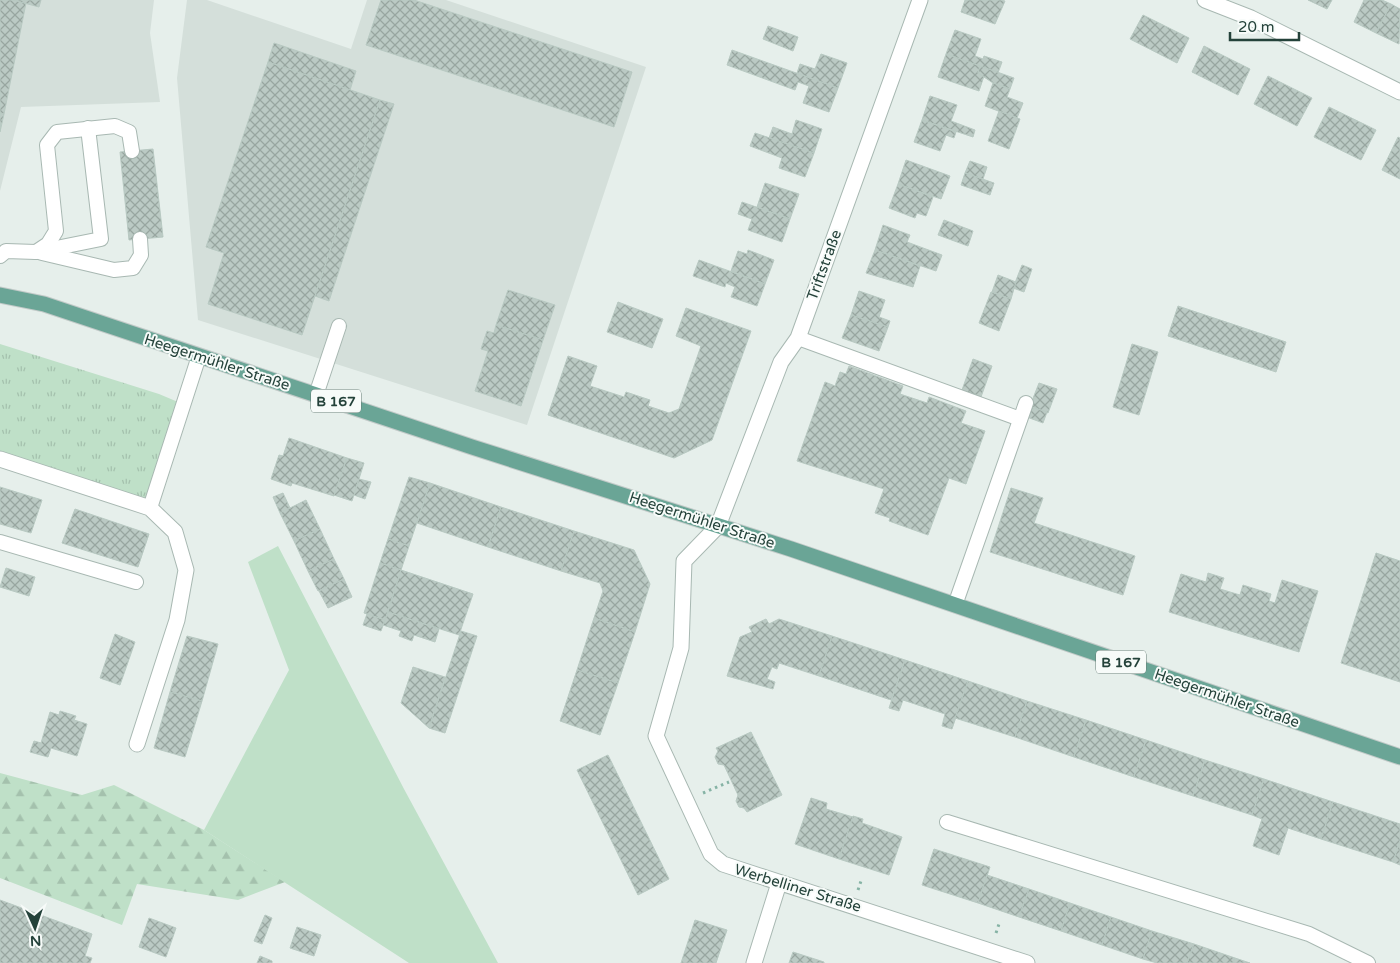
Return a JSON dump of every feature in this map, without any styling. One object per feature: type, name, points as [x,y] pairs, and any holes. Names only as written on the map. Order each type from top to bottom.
[{"type":"main road","name":"Heegermühler Straße","points":[[0,295],[44,304],[718,526],[1400,756]]},
{"type":"street","name":"Triftstraße","points":[[718,526],[781,362],[798,338],[920,0]]},
{"type":"street","points":[[1205,0],[1251,18],[1400,92]]},
{"type":"street","points":[[0,459],[150,508],[175,532],[186,570],[176,620],[137,744]]},
{"type":"street","name":"Werbelliner Straße","points":[[718,526],[684,561],[681,648],[656,736],[711,854],[723,864],[854,905],[988,957],[1028,963]]},
{"type":"street","points":[[754,963],[779,883]]},
{"type":"lane","points":[[36,252],[48,244],[56,231],[47,145],[57,132],[115,126],[129,132],[132,151]]},
{"type":"lane","points":[[36,252],[101,239],[88,128]]},
{"type":"lane","points":[[0,256],[6,251],[36,252],[114,270],[133,268],[141,255],[140,239]]},
{"type":"lane","points":[[316,395],[339,326]]},
{"type":"lane","points":[[798,338],[1020,418]]},
{"type":"lane","points":[[150,508],[199,356]]},
{"type":"lane","points":[[955,605],[1026,403]]},
{"type":"lane","points":[[0,542],[136,582]]},
{"type":"lane","points":[[947,822],[1309,934],[1368,963]]},
{"type":"path","points":[[686,801],[729,782]]},
{"type":"shaded area","points":[[0,0],[154,0],[150,33],[160,102],[21,107],[0,191]]},
{"type":"shaded area","points":[[187,0],[207,0],[351,49],[367,0],[446,0],[646,67],[527,425],[198,320],[177,78]]},
{"type":"green space","points":[[0,344],[159,394],[178,402],[146,500],[0,453]]},
{"type":"green space","points":[[278,546],[404,789],[498,963],[409,963],[204,830],[289,670],[248,562]]},
{"type":"green space","points":[[0,773],[82,795],[114,785],[204,830],[285,882],[238,900],[137,884],[122,925],[0,878]]},
{"type":"building","points":[[0,0],[26,3],[4,114],[0,113]]},
{"type":"building","points":[[13,0],[41,0],[39,7]]},
{"type":"building","points":[[381,0],[414,0],[632,72],[614,127],[366,45]]},
{"type":"building","points":[[965,0],[1005,1],[995,24],[961,12]]},
{"type":"building","points":[[1308,0],[1332,0],[1327,9]]},
{"type":"building","points":[[1364,0],[1382,0],[1391,4],[1376,33],[1354,22]]},
{"type":"building","points":[[1391,4],[1400,9],[1399,44],[1376,33]]},
{"type":"building","points":[[1143,15],[1189,38],[1177,63],[1130,39]]},
{"type":"building","points":[[768,26],[798,37],[793,51],[763,39]]},
{"type":"building","points":[[955,30],[981,39],[975,56],[983,59],[984,56],[1002,62],[998,73],[946,54]]},
{"type":"building","points":[[274,43],[356,71],[350,90],[268,62]]},
{"type":"building","points":[[1204,46],[1250,69],[1238,95],[1192,72]]},
{"type":"building","points":[[732,50],[838,88],[829,112],[803,103],[809,86],[798,82],[795,90],[727,65]]},
{"type":"building","points":[[821,54],[847,63],[838,88],[797,73],[800,64],[815,69]]},
{"type":"building","points":[[946,54],[980,66],[978,73],[984,76],[979,91],[938,77]]},
{"type":"building","points":[[268,62],[380,100],[302,335],[208,304],[224,253],[206,247]]},
{"type":"building","points":[[980,66],[1014,78],[1010,89],[993,83],[978,73]]},
{"type":"building","points":[[1268,76],[1312,98],[1297,126],[1254,104]]},
{"type":"building","points":[[993,83],[1010,89],[1007,97],[1023,103],[1017,118],[985,106]]},
{"type":"building","points":[[930,96],[957,105],[951,121],[975,130],[973,137],[922,120]]},
{"type":"building","points":[[380,100],[394,104],[329,301],[315,296]]},
{"type":"building","points":[[1329,107],[1376,130],[1361,160],[1314,137]]},
{"type":"building","points":[[999,111],[1020,119],[1009,149],[988,141]]},
{"type":"building","points":[[0,113],[4,114],[0,132]]},
{"type":"building","points":[[796,120],[822,129],[814,153],[769,138],[773,127],[792,134]]},
{"type":"building","points":[[922,120],[956,132],[954,138],[946,135],[940,151],[914,142]]},
{"type":"building","points":[[755,133],[814,153],[805,177],[779,168],[782,158],[750,146]]},
{"type":"building","points":[[1398,137],[1400,138],[1400,179],[1382,170]]},
{"type":"building","points":[[153,149],[163,237],[129,240],[120,152]]},
{"type":"building","points":[[906,160],[950,176],[941,199],[898,184]]},
{"type":"building","points":[[970,161],[987,167],[983,179],[965,173]]},
{"type":"building","points":[[965,173],[994,183],[990,195],[961,185]]},
{"type":"building","points":[[765,183],[799,194],[790,219],[757,207]]},
{"type":"building","points":[[898,184],[933,197],[926,216],[917,213],[915,218],[889,208]]},
{"type":"building","points":[[742,202],[790,219],[782,242],[748,230],[752,219],[738,214]]},
{"type":"building","points":[[944,220],[973,231],[968,246],[938,235]]},
{"type":"building","points":[[883,225],[910,235],[907,242],[942,255],[936,271],[875,250]]},
{"type":"building","points":[[748,250],[774,260],[765,284],[731,271],[738,251],[747,254]]},
{"type":"building","points":[[875,250],[920,266],[913,287],[866,273]]},
{"type":"building","points":[[699,260],[765,284],[757,306],[731,297],[735,287],[726,283],[725,287],[693,276]]},
{"type":"building","points":[[1022,265],[1032,269],[1024,292],[1013,288]]},
{"type":"building","points":[[998,275],[1016,282],[1011,299],[992,292]]},
{"type":"building","points":[[508,290],[555,305],[543,340],[496,325]]},
{"type":"building","points":[[859,291],[885,300],[879,317],[890,321],[888,327],[851,315]]},
{"type":"building","points":[[991,292],[1011,299],[999,331],[979,323]]},
{"type":"building","points":[[618,302],[663,319],[652,348],[607,332]]},
{"type":"building","points":[[1178,306],[1286,342],[1276,372],[1168,336]]},
{"type":"building","points":[[686,308],[751,331],[712,440],[674,458],[548,415],[568,356],[597,366],[590,386],[624,397],[626,392],[650,400],[648,406],[669,413],[679,409],[701,346],[676,336]]},
{"type":"building","points":[[851,315],[888,327],[879,351],[842,338]]},
{"type":"building","points":[[496,325],[543,340],[521,406],[475,391],[488,351],[481,349],[487,331],[494,333]]},
{"type":"building","points":[[1132,344],[1158,352],[1139,415],[1113,407]]},
{"type":"building","points":[[973,359],[992,366],[981,397],[962,390]]},
{"type":"building","points":[[849,366],[903,386],[900,394],[927,403],[929,397],[966,411],[961,423],[985,431],[966,484],[949,478],[928,535],[889,521],[890,518],[875,513],[884,489],[797,461],[825,382],[835,386],[840,372],[846,374]]},
{"type":"building","points":[[1039,383],[1057,389],[1048,413],[1030,406]]},
{"type":"building","points":[[1031,407],[1047,412],[1043,423],[1027,417]]},
{"type":"building","points":[[289,438],[347,458],[334,496],[292,483],[291,486],[271,479],[279,455],[283,456]]},
{"type":"building","points":[[347,458],[364,463],[352,501],[334,495]]},
{"type":"building","points":[[409,477],[430,483],[409,546],[388,539]]},
{"type":"building","points":[[359,479],[371,482],[365,499],[354,495]]},
{"type":"building","points":[[430,483],[501,507],[488,547],[417,523]]},
{"type":"building","points":[[0,487],[42,500],[31,533],[0,524]]},
{"type":"building","points":[[1011,488],[1043,498],[1034,523],[1135,556],[1123,595],[990,552]]},
{"type":"building","points":[[283,493],[290,508],[280,513],[273,497]]},
{"type":"building","points":[[306,500],[320,529],[294,541],[280,513]]},
{"type":"building","points":[[501,507],[574,531],[561,571],[488,547]]},
{"type":"building","points":[[75,509],[149,534],[138,567],[62,543]]},
{"type":"building","points":[[320,529],[334,559],[308,571],[294,541]]},
{"type":"building","points":[[574,531],[634,550],[650,584],[635,632],[594,618],[603,591],[600,583],[561,571]]},
{"type":"building","points":[[388,539],[409,546],[401,570],[380,563]]},
{"type":"building","points":[[1376,553],[1400,561],[1400,682],[1341,663]]},
{"type":"building","points":[[334,559],[344,579],[318,591],[308,571]]},
{"type":"building","points":[[380,563],[401,570],[385,620],[364,613]]},
{"type":"building","points":[[6,568],[35,577],[29,596],[0,587]]},
{"type":"building","points":[[401,570],[473,594],[459,635],[388,612]]},
{"type":"building","points":[[1208,573],[1224,578],[1220,589],[1240,595],[1243,585],[1271,594],[1269,601],[1275,603],[1282,580],[1318,591],[1299,652],[1169,612],[1181,574],[1206,582]]},
{"type":"building","points":[[344,579],[352,597],[328,608],[319,591]]},
{"type":"building","points":[[388,612],[439,629],[435,642],[414,635],[412,641],[399,636],[401,631],[383,625]]},
{"type":"building","points":[[367,614],[385,620],[381,631],[363,625]]},
{"type":"building","points":[[594,618],[635,632],[618,683],[577,670]]},
{"type":"building","points":[[766,619],[769,624],[779,619],[832,636],[819,676],[779,663],[777,669],[772,667],[767,679],[775,682],[773,689],[727,676],[740,637],[752,632],[749,627]]},
{"type":"building","points":[[461,631],[477,636],[445,733],[429,728]]},
{"type":"building","points":[[115,634],[135,642],[120,685],[100,678]]},
{"type":"building","points":[[187,636],[218,644],[202,701],[170,692]]},
{"type":"building","points":[[832,636],[905,660],[891,700],[819,676]]},
{"type":"building","points":[[905,660],[968,681],[952,729],[942,726],[945,714],[903,700],[899,711],[889,708]]},
{"type":"building","points":[[413,667],[445,677],[429,728],[401,703]]},
{"type":"building","points":[[577,670],[618,683],[600,735],[560,721]]},
{"type":"building","points":[[968,681],[1027,701],[1015,737],[955,718]]},
{"type":"building","points":[[170,692],[202,701],[185,757],[154,748]]},
{"type":"building","points":[[1027,701],[1086,720],[1074,757],[1015,737]]},
{"type":"building","points":[[60,711],[76,716],[74,720],[87,724],[77,756],[51,748],[48,757],[30,752],[34,741],[41,743],[50,712],[59,715]]},
{"type":"building","points":[[1086,720],[1146,740],[1134,777],[1074,757]]},
{"type":"building","points":[[751,732],[782,795],[747,812],[744,808],[739,807],[736,801],[738,795],[724,765],[718,764],[715,757],[718,751],[716,748]]},
{"type":"building","points":[[1146,740],[1205,760],[1193,796],[1134,777]]},
{"type":"building","points":[[608,755],[669,879],[638,895],[577,770]]},
{"type":"building","points":[[1205,760],[1264,779],[1252,815],[1193,796]]},
{"type":"building","points":[[1264,779],[1333,802],[1321,839],[1288,828],[1279,855],[1253,846],[1262,819],[1252,815]]},
{"type":"building","points":[[811,798],[827,803],[826,809],[853,817],[839,859],[795,844]]},
{"type":"building","points":[[1333,802],[1400,824],[1400,841],[1393,862],[1321,839]]},
{"type":"building","points":[[853,816],[863,819],[862,823],[902,837],[889,875],[839,859]]},
{"type":"building","points":[[1400,841],[1400,865],[1393,862]]},
{"type":"building","points":[[934,849],[990,867],[978,903],[922,885]]},
{"type":"building","points":[[987,875],[1029,889],[1019,917],[978,903]]},
{"type":"building","points":[[1029,889],[1070,903],[1061,931],[1019,917]]},
{"type":"building","points":[[0,900],[92,934],[85,956],[92,958],[90,963],[0,963]]},
{"type":"building","points":[[1070,903],[1111,917],[1102,945],[1061,931]]},
{"type":"building","points":[[265,915],[272,918],[262,944],[254,941]]},
{"type":"building","points":[[1111,917],[1152,931],[1143,959],[1102,945]]},
{"type":"building","points":[[149,918],[176,928],[166,957],[139,947]]},
{"type":"building","points":[[695,920],[727,930],[716,963],[681,963]]},
{"type":"building","points":[[297,927],[321,935],[314,956],[290,948]]},
{"type":"building","points":[[1152,931],[1194,944],[1187,963],[1157,963],[1143,959]]},
{"type":"building","points":[[1194,944],[1235,958],[1233,963],[1187,963]]},
{"type":"building","points":[[793,952],[824,962],[824,963],[789,963]]},
{"type":"building","points":[[260,956],[272,961],[272,963],[257,963]]},
{"type":"building","points":[[1235,958],[1250,963],[1233,963]]}]
